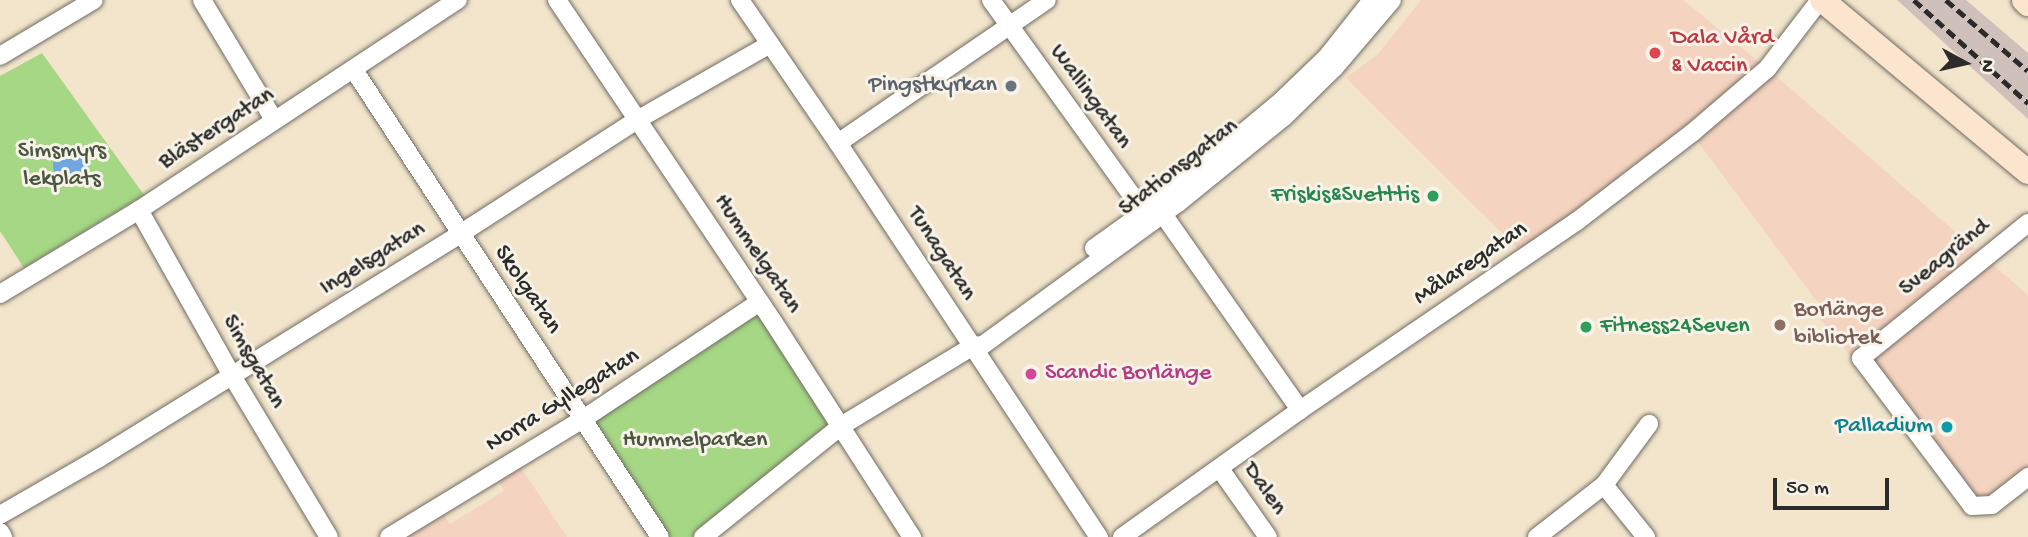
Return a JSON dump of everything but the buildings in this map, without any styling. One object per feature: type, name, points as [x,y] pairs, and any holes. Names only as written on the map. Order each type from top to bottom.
[{"type":"street","points":[[0,56],[94,0]]},
{"type":"street","points":[[202,0],[274,120]]},
{"type":"street","name":"Blästergatan","points":[[0,294],[139,209],[458,0]]},
{"type":"street","name":"Hummelgatan","points":[[557,0],[761,302],[912,537]]},
{"type":"street","name":"Tunagatan","points":[[740,0],[1099,537]]},
{"type":"street","name":"Wallingatan","points":[[991,0],[1300,410]]},
{"type":"street","points":[[838,143],[1047,0]]},
{"type":"street","name":"Stationsgatan","points":[[1153,213],[1278,104],[1326,58],[1372,0]]},
{"type":"street","name":"Stationsgatan","points":[[703,537],[841,426],[972,346],[983,331],[1153,213],[1284,117],[1335,67],[1392,0]]},
{"type":"street","points":[[1821,0],[2028,172]]},
{"type":"street","name":"Målaregatan","points":[[1122,537],[1300,410],[1576,222],[1692,133],[1767,69],[1821,0]]},
{"type":"street","points":[[2024,0],[2028,4]]},
{"type":"street","name":"Ingelsgatan","points":[[0,515],[99,458],[230,374],[460,234],[637,120],[770,44]]},
{"type":"street","name":"Skolgatan","points":[[354,70],[660,537]]},
{"type":"street","name":"Simsgatan","points":[[139,209],[230,374],[329,537]]},
{"type":"street","name":"Sveagränd","points":[[2028,223],[1861,358],[1972,506],[1992,505],[2028,477]]},
{"type":"street","name":"Norra Gyllegatan","points":[[389,537],[583,419],[761,302]]},
{"type":"street","points":[[1537,537],[1604,485],[1649,424]]},
{"type":"street","name":"Dalen","points":[[1220,469],[1268,537]]},
{"type":"street","points":[[1604,485],[1646,537]]},
{"type":"street","points":[[0,532],[3,537]]},
{"type":"shaded area","points":[[1421,0],[1683,0],[1769,70],[2028,295],[2028,477],[1972,506],[1821,320],[1824,311],[1692,134],[1526,257],[1346,78],[1378,54]]},
{"type":"shaded area","points":[[1897,0],[1966,0],[2028,53],[2028,119]]},
{"type":"shaded area","points":[[520,466],[567,537],[407,537],[444,515],[450,524],[504,491],[498,479]]},
{"type":"green space","name":"Simsmyrs lekplats","points":[[42,53],[144,195],[24,268],[0,231],[0,76]]},
{"type":"green space","name":"Hummelparken","points":[[760,302],[841,426],[702,537],[661,537],[583,419]]},
{"type":"water","points":[[71,147],[84,152],[89,165],[84,178],[71,183],[58,178],[53,165],[58,152]]},
{"type":"railway","points":[[1914,0],[2028,103]]},
{"type":"railway","points":[[1946,0],[2028,71]]},
{"type":"place","name":"Dala Vård & Vaccin","points":[[1655,53]]},
{"type":"place","name":"Pingstkyrkan","points":[[1011,86]]},
{"type":"place","name":"Friskis&Svetttis","points":[[1433,196]]},
{"type":"place","name":"Borlänge bibliotek","points":[[1780,325]]},
{"type":"place","name":"Fitness24Seven","points":[[1586,327]]},
{"type":"place","name":"Scandic Borlänge","points":[[1031,374]]},
{"type":"place","name":"Palladium","points":[[1947,427]]}]
